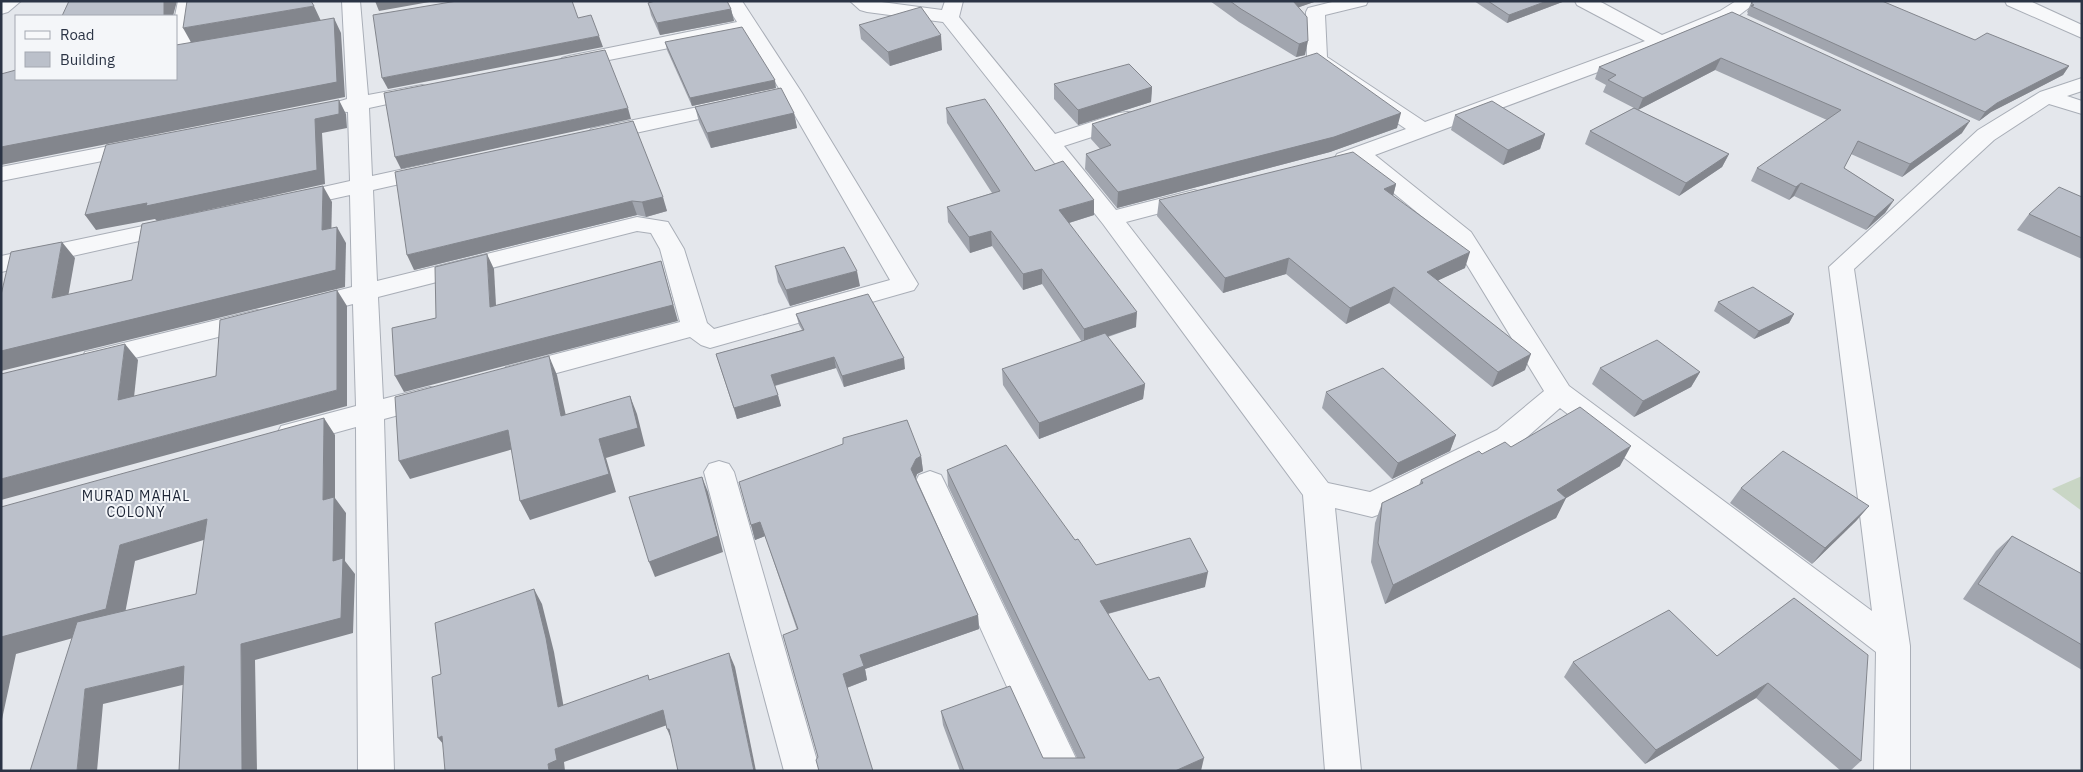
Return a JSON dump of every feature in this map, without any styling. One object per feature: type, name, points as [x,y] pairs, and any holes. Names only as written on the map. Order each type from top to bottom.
[{"type":"street","points":[[1,3],[12,1]]},
{"type":"street","points":[[1,8],[12,1]]},
{"type":"street","points":[[187,1],[178,54],[198,50]]},
{"type":"street","points":[[68,366],[637,224],[660,227],[672,249],[695,327],[710,339],[905,284],[773,97],[748,26],[733,1]]},
{"type":"street","points":[[859,1],[867,6],[952,9],[1050,143],[1111,218],[1318,492],[1343,771]]},
{"type":"street","points":[[1359,1],[1315,12],[1308,62],[1422,130]]},
{"type":"street","points":[[1584,1],[1661,42]]},
{"type":"street","points":[[1322,165],[1361,155],[1422,130],[1661,42],[1736,19],[1749,1]]},
{"type":"street","points":[[2014,1],[2082,32]]},
{"type":"street","points":[[353,18],[370,413],[370,769]]},
{"type":"street","points":[[553,65],[748,26]]},
{"type":"street","points":[[1892,771],[1893,646],[1841,268],[1977,131],[2047,96],[2082,84]]},
{"type":"street","points":[[319,112],[446,86]]},
{"type":"street","points":[[2047,96],[2082,108]]},
{"type":"street","points":[[581,138],[773,97]]},
{"type":"street","points":[[1050,143],[1142,114]]},
{"type":"street","points":[[1,174],[155,144]]},
{"type":"street","points":[[1361,155],[1462,237],[1559,393],[1893,646]]},
{"type":"street","points":[[272,204],[456,165]]},
{"type":"street","points":[[1111,218],[1216,192]]},
{"type":"street","points":[[1,264],[195,221]]},
{"type":"street","points":[[494,380],[695,327]]},
{"type":"street","points":[[266,441],[456,390]]},
{"type":"street","points":[[1318,492],[1372,505],[1506,438],[1559,393]]},
{"type":"street","points":[[719,472],[802,771]]},
{"type":"street","points":[[930,483],[1064,771]]},
{"type":"green space","points":[[2082,476],[2082,511],[2052,489]]},
{"type":"building","points":[[69,1],[164,1],[164,15],[62,15]]},
{"type":"building","points":[[187,1],[311,1],[314,6],[183,28]]},
{"type":"building","points":[[457,1],[572,1],[578,18],[591,15],[599,36],[382,78],[373,15]]},
{"type":"building","points":[[655,1],[727,1],[731,9],[657,23],[648,3]]},
{"type":"building","points":[[1230,1],[1293,1],[1307,17],[1308,41],[1299,44]]},
{"type":"building","points":[[1488,1],[1547,1],[1509,15]]},
{"type":"building","points":[[1754,1],[1882,1],[1975,40],[1987,33],[2069,66],[1997,103],[1985,112],[1751,6],[1754,5],[1751,3]]},
{"type":"building","points":[[921,7],[941,35],[888,52],[859,25]]},
{"type":"building","points":[[1732,12],[1970,121],[1910,164],[1858,141],[1844,168],[1894,200],[1875,217],[1801,183],[1796,187],[1757,168],[1841,110],[1721,58],[1643,98],[1608,80],[1616,75],[1599,67]]},
{"type":"building","points":[[334,18],[337,82],[1,147],[1,74],[15,70],[15,80],[178,80],[178,45]]},
{"type":"building","points":[[742,27],[775,80],[690,98],[665,42]]},
{"type":"building","points":[[605,50],[628,108],[395,157],[384,93]]},
{"type":"building","points":[[1317,53],[1401,113],[1334,137],[1118,192],[1086,154],[1111,145],[1092,124]]},
{"type":"building","points":[[1129,64],[1152,87],[1078,110],[1054,84]]},
{"type":"building","points":[[781,88],[794,113],[707,133],[695,107]]},
{"type":"building","points":[[985,99],[1035,171],[1063,161],[1094,200],[1059,210],[1137,312],[1084,329],[1042,269],[1023,274],[991,231],[969,237],[947,207],[1000,191],[946,108]]},
{"type":"building","points":[[339,100],[339,114],[315,119],[317,170],[146,206],[147,203],[85,215],[106,145]]},
{"type":"building","points":[[1492,101],[1545,134],[1508,150],[1455,115]]},
{"type":"building","points":[[1634,108],[1729,154],[1686,183],[1590,131]]},
{"type":"building","points":[[633,121],[663,197],[642,202],[632,201],[407,255],[395,172]]},
{"type":"building","points":[[1353,152],[1396,184],[1384,189],[1470,252],[1427,272],[1531,354],[1498,372],[1394,287],[1350,308],[1289,258],[1225,278],[1159,200]]},
{"type":"building","points":[[323,186],[322,230],[337,227],[336,270],[1,351],[1,295],[11,252],[62,242],[52,298],[132,280],[142,224]]},
{"type":"building","points":[[2059,187],[2082,197],[2082,238],[2029,214]]},
{"type":"building","points":[[844,247],[857,271],[786,290],[775,266]]},
{"type":"building","points":[[487,254],[490,307],[661,261],[673,305],[395,376],[392,328],[436,318],[435,267]]},
{"type":"building","points":[[1753,287],[1794,314],[1759,331],[1718,302]]},
{"type":"building","points":[[337,290],[337,390],[1,479],[1,374],[125,344],[118,400],[216,376],[220,320]]},
{"type":"building","points":[[868,294],[904,358],[842,376],[834,357],[771,375],[778,395],[734,408],[716,354],[804,330],[796,314]]},
{"type":"building","points":[[1105,333],[1145,384],[1039,423],[1002,369]]},
{"type":"building","points":[[1657,340],[1700,372],[1643,401],[1600,368]]},
{"type":"building","points":[[549,356],[561,416],[630,396],[638,428],[599,439],[609,474],[520,501],[508,430],[399,461],[395,397]]},
{"type":"building","points":[[1383,368],[1456,435],[1398,463],[1326,392]]},
{"type":"building","points":[[1580,407],[1631,446],[1557,490],[1566,498],[1393,585],[1378,543],[1382,503],[1423,483],[1421,480],[1479,451],[1482,454],[1505,442],[1511,447]]},
{"type":"building","points":[[324,418],[323,500],[334,497],[333,561],[343,558],[341,618],[241,644],[242,771],[179,771],[184,666],[85,689],[77,771],[30,771],[77,622],[196,594],[207,519],[120,545],[106,609],[1,637],[1,507]]},
{"type":"building","points":[[907,420],[921,456],[916,459],[911,469],[978,615],[860,655],[864,666],[843,674],[873,771],[819,771],[816,760],[818,757],[783,635],[798,629],[760,522],[751,525],[739,482],[843,444],[843,438]]},
{"type":"building","points":[[1006,445],[1075,540],[1078,539],[1096,565],[1190,538],[1208,572],[1100,601],[1149,680],[1159,677],[1204,758],[1175,771],[964,771],[941,711],[1010,686],[1043,758],[1085,758],[947,470]]},
{"type":"building","points":[[1783,451],[1869,506],[1825,548],[1741,488]]},
{"type":"building","points":[[702,477],[718,536],[649,562],[629,497]]},
{"type":"building","points":[[2012,536],[2082,574],[2082,645],[1978,584]]},
{"type":"building","points":[[534,589],[546,638],[558,707],[648,675],[649,680],[729,653],[754,771],[678,771],[663,710],[555,749],[557,760],[548,764],[549,771],[445,771],[442,736],[438,738],[432,677],[441,674],[435,623]]},
{"type":"building","points":[[1794,598],[1868,655],[1861,761],[1768,683],[1656,750],[1573,662],[1669,610],[1717,656]]},
{"type":"district","name":"MURAD MAHAL COLONY","points":[[136,504]]}]
